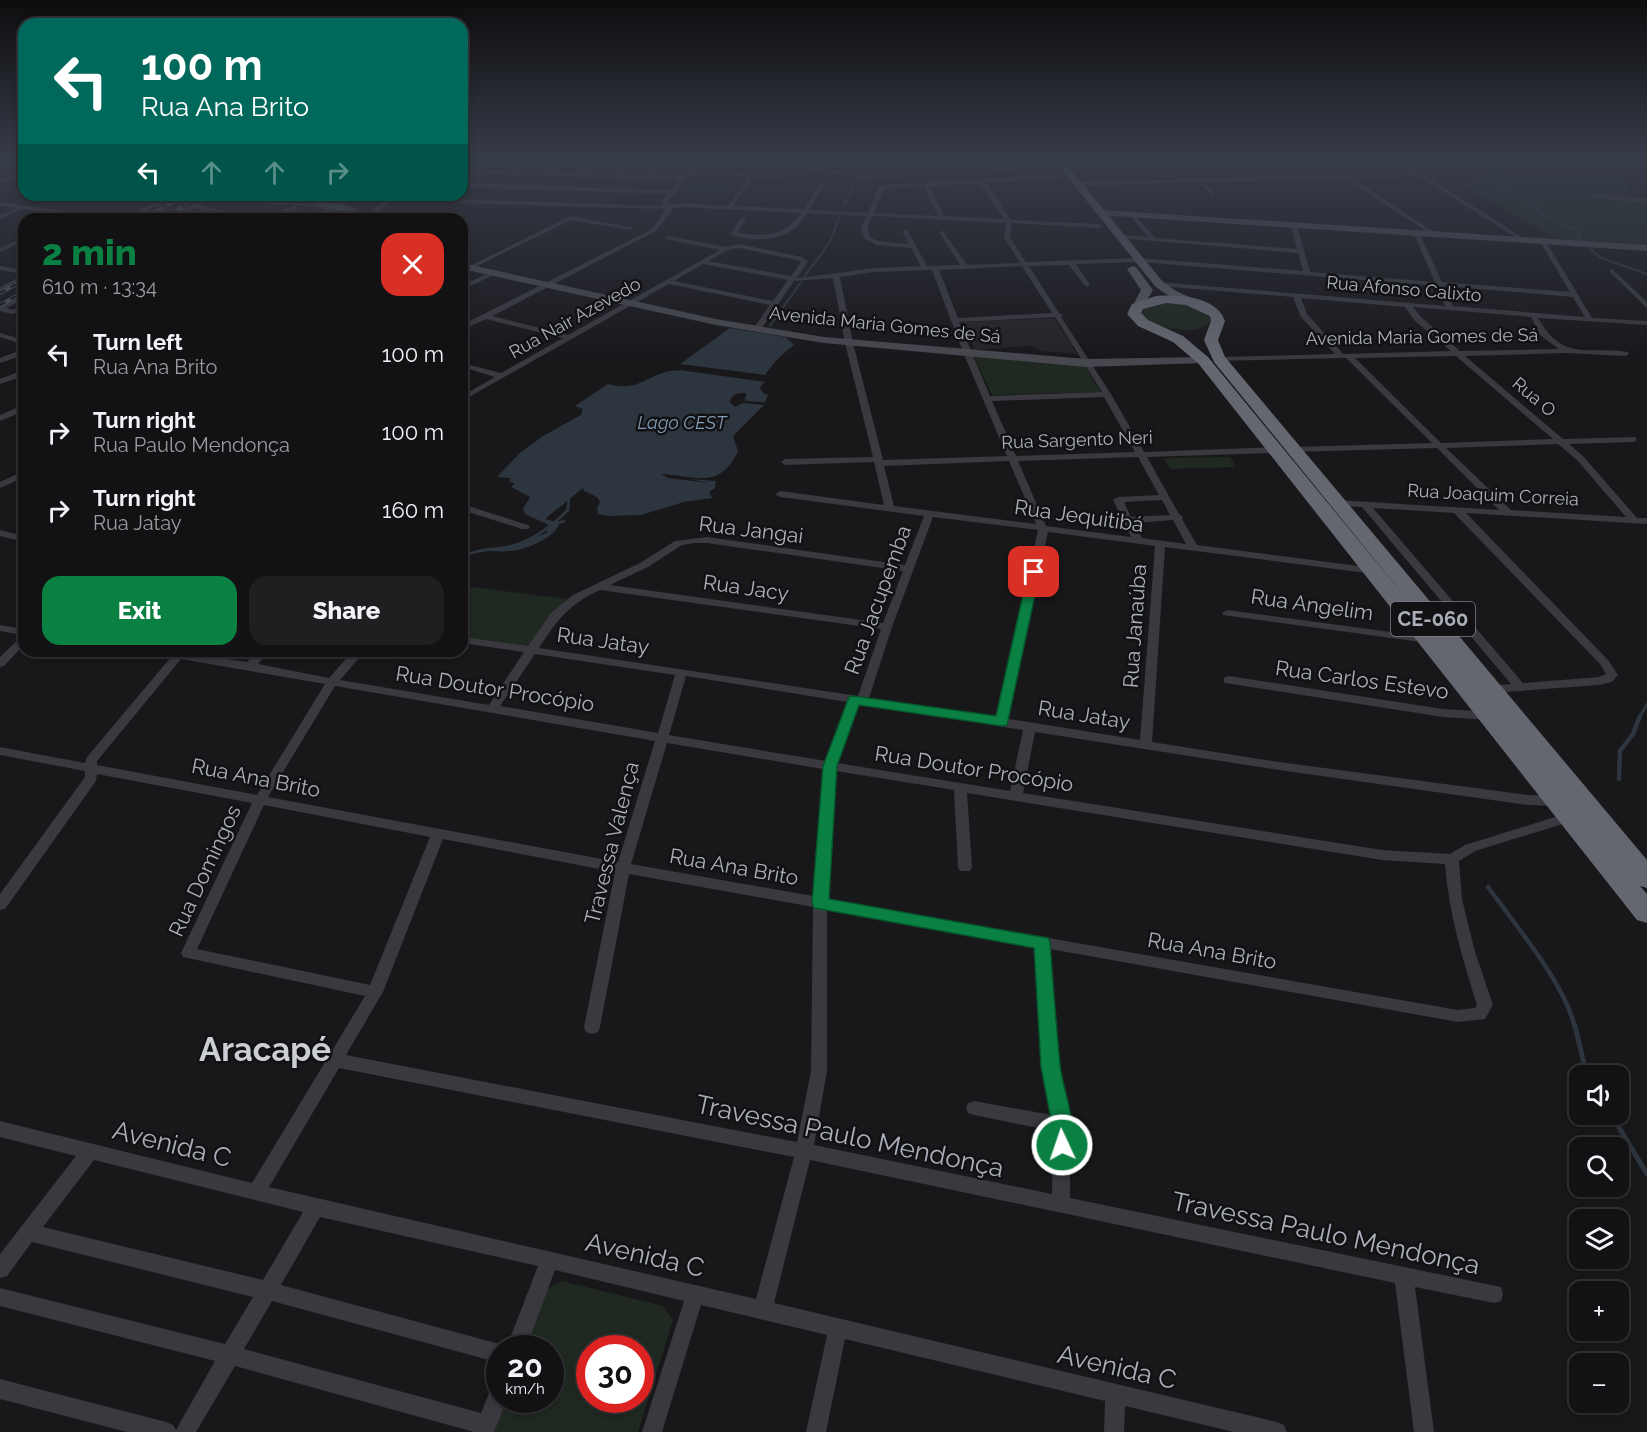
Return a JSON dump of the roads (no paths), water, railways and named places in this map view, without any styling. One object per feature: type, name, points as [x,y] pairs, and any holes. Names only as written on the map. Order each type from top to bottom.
[{"type":"highway","points":[[1139,305],[1163,300],[1197,304],[1216,314],[1218,321],[1215,325],[1195,331],[1158,328]]},
{"type":"highway","name":"CE-060","points":[[1139,305],[1134,311],[1136,318],[1158,328],[1211,360],[1285,450],[1428,640],[1647,913]]},
{"type":"highway","name":"CE-060","points":[[1211,360],[1210,339],[1215,325]]},
{"type":"highway","name":"CE-060","points":[[1285,450],[1337,503],[1644,871]]},
{"type":"main road","name":"CE-060","points":[[1100,227],[1147,290],[1139,305]]},
{"type":"main road","points":[[1113,227],[1144,260],[1159,284],[1172,293],[1197,304]]},
{"type":"street","points":[[468,266],[551,227]]},
{"type":"street","points":[[623,227],[630,228]]},
{"type":"street","points":[[654,230],[657,227]]},
{"type":"street","points":[[468,325],[660,227]]},
{"type":"street","points":[[737,227],[733,232],[736,234],[766,237],[779,236],[794,227]]},
{"type":"street","points":[[865,227],[868,240],[913,246]]},
{"type":"street","points":[[1008,227],[1007,237],[1059,315],[1086,363],[1107,394],[1194,549]]},
{"type":"street","points":[[1143,227],[1154,240]]},
{"type":"street","points":[[1294,227],[1307,273]]},
{"type":"street","points":[[1326,227],[1647,248]]},
{"type":"street","points":[[1422,227],[1431,233]]},
{"type":"street","points":[[1503,227],[1520,238]]},
{"type":"street","points":[[905,231],[925,268]]},
{"type":"street","points":[[942,232],[965,267]]},
{"type":"street","points":[[1416,232],[1450,308]]},
{"type":"street","points":[[1121,237],[1301,251]]},
{"type":"street","points":[[668,238],[726,249]]},
{"type":"street","points":[[1143,239],[1144,260]]},
{"type":"street","points":[[1542,240],[1590,320]]},
{"type":"street","points":[[0,250],[18,242]]},
{"type":"street","name":"Rua Nair Azevedo","points":[[468,396],[726,249],[735,246],[795,256],[805,261],[792,280]]},
{"type":"street","points":[[702,262],[792,280],[925,268],[1144,260],[1576,295]]},
{"type":"street","points":[[1072,264],[1088,285]]},
{"type":"street","name":"Avenida Maria Gomes de Sá","points":[[468,267],[757,329],[849,343],[1086,363],[1566,351],[1625,354]]},
{"type":"street","points":[[0,268],[18,271]]},
{"type":"street","points":[[935,268],[967,352],[1043,530],[1002,722]]},
{"type":"street","points":[[1612,271],[1647,306]]},
{"type":"street","points":[[468,285],[494,273]]},
{"type":"street","points":[[836,275],[849,343],[890,508]]},
{"type":"street","points":[[757,329],[792,280]]},
{"type":"street","points":[[0,290],[18,281]]},
{"type":"street","points":[[669,282],[775,304]]},
{"type":"street","name":"Rua Afonso Calixto","points":[[1159,284],[1590,320],[1647,322]]},
{"type":"street","points":[[1296,295],[1304,315],[1507,512]]},
{"type":"street","points":[[0,309],[18,299]]},
{"type":"street","name":"Rua O","points":[[1407,305],[1418,319],[1562,442],[1596,474],[1634,520]]},
{"type":"street","points":[[0,309],[12,312],[18,310]]},
{"type":"street","points":[[955,320],[1059,315]]},
{"type":"street","points":[[1533,315],[1544,333],[1566,351]]},
{"type":"street","points":[[484,316],[570,338]]},
{"type":"street","points":[[3,335],[18,341]]},
{"type":"street","points":[[0,362],[18,354]]},
{"type":"street","points":[[0,362],[18,368]]},
{"type":"street","points":[[468,367],[502,376]]},
{"type":"street","points":[[0,382],[18,373]]},
{"type":"street","points":[[987,399],[1107,394]]},
{"type":"street","points":[[0,418],[18,410]]},
{"type":"street","name":"Rua Sargento Neri","points":[[784,462],[1014,459],[1633,439]]},
{"type":"street","points":[[0,485],[18,477]]},
{"type":"street","name":"Rua Jequitibá","points":[[780,494],[1043,530],[1374,571]]},
{"type":"street","points":[[1139,542],[1118,500],[1166,497]]},
{"type":"street","name":"Rua Joaquim Correia","points":[[1337,503],[1647,520]]},
{"type":"street","points":[[1365,505],[1520,687]]},
{"type":"street","points":[[468,509],[525,528]]},
{"type":"street","points":[[1457,510],[1604,662],[1612,675],[1608,679],[1599,681],[1491,689]]},
{"type":"street","name":"Rua Jacupemba","points":[[762,1311],[804,1151],[819,1071],[820,903],[830,766],[858,701],[930,513]]},
{"type":"street","points":[[1128,520],[1178,517]]},
{"type":"street","points":[[0,533],[18,538]]},
{"type":"street","name":"Rua Jangai","points":[[492,709],[555,615],[566,604],[662,556],[679,543],[695,540],[910,569]]},
{"type":"street","name":"Rua Janaúba","points":[[1146,745],[1161,545]]},
{"type":"street","name":"Rua Jacy","points":[[600,587],[887,627]]},
{"type":"street","name":"Rua Angelim","points":[[1227,613],[1428,640]]},
{"type":"street","points":[[0,628],[18,631]]},
{"type":"street","name":"Rua Jatay","points":[[468,641],[682,672],[1279,766],[1528,800],[1565,809]]},
{"type":"street","points":[[0,664],[18,644]]},
{"type":"street","points":[[0,905],[91,778],[91,760],[177,657]]},
{"type":"street","name":"Rua Doutor Procópio","points":[[202,657],[332,682],[830,766],[1382,855],[1452,859]]},
{"type":"street","points":[[250,666],[257,657]]},
{"type":"street","name":"Rua Domingos","points":[[354,657],[332,682],[260,800],[189,953],[375,992]]},
{"type":"street","name":"Travessa Valença","points":[[592,1027],[623,868],[682,672]]},
{"type":"street","name":"Rua Carlos Estevo","points":[[1229,680],[1443,713],[1490,716]]},
{"type":"street","points":[[1016,795],[1030,726]]},
{"type":"street","name":"Rua Ana Brito","points":[[0,751],[623,868],[1458,1016],[1471,1016],[1480,1014],[1485,1005],[1468,952],[1455,898],[1452,859]]},
{"type":"street","points":[[960,786],[965,867]]},
{"type":"street","points":[[1452,859],[1470,848],[1565,809]]},
{"type":"street","points":[[256,1193],[375,992],[438,834]]},
{"type":"street","points":[[1042,942],[1051,1067],[1062,1125],[1061,1205]]},
{"type":"street","name":"Travessa Paulo Mendonça","points":[[336,1060],[804,1151],[1494,1294]]},
{"type":"street","points":[[974,1108],[1062,1125]]},
{"type":"street","name":"Avenida C","points":[[2,1133],[90,1151],[316,1208],[550,1260],[1277,1432]]},
{"type":"street","points":[[0,1269],[90,1151]]},
{"type":"street","points":[[185,1432],[316,1208]]},
{"type":"street","points":[[29,1232],[268,1290],[486,1349]]},
{"type":"street","points":[[521,1335],[550,1260]]},
{"type":"street","points":[[1404,1276],[1424,1432]]},
{"type":"street","points":[[652,1432],[695,1295]]},
{"type":"street","points":[[0,1297],[231,1355],[485,1428],[491,1413]]},
{"type":"street","points":[[818,1432],[838,1328]]},
{"type":"street","points":[[0,1389],[166,1432]]},
{"type":"street","points":[[1114,1432],[1115,1394]]},
{"type":"water","name":"Lago CEST","points":[[730,328],[785,337],[794,345],[765,375],[680,364]]},
{"type":"water","name":"Lago CEST","points":[[680,370],[765,382],[760,387],[763,393],[768,395],[765,402],[745,401],[746,393],[736,394],[731,399],[730,402],[735,407],[743,403],[764,405],[733,436],[738,451],[723,471],[706,478],[661,474],[668,478],[709,483],[690,479],[716,481],[715,488],[709,492],[712,498],[684,502],[641,515],[609,516],[598,514],[597,508],[600,502],[597,497],[584,491],[583,488],[545,519],[566,522],[559,524],[545,539],[516,550],[486,551],[514,547],[548,532],[545,529],[549,525],[525,514],[523,509],[530,497],[511,487],[515,484],[509,481],[511,478],[497,477],[520,453],[543,436],[581,415],[583,409],[575,406],[608,384],[634,385],[662,373]]},
{"type":"waterway","points":[[804,277],[830,242],[836,227]]},
{"type":"waterway","points":[[1570,227],[1580,231],[1581,233],[1577,236],[1579,239],[1601,258],[1647,274]]},
{"type":"waterway","points":[[770,326],[801,282]]},
{"type":"waterway","points":[[468,554],[517,545],[533,538],[568,510],[569,495]]},
{"type":"waterway","points":[[1640,717],[1647,704]]},
{"type":"waterway","points":[[1619,779],[1620,751],[1633,734],[1640,717]]},
{"type":"waterway","points":[[1488,887],[1550,974],[1561,992],[1575,1028]]},
{"type":"waterway","points":[[1575,1026],[1584,1065]]},
{"type":"waterway","points":[[1618,1125],[1647,1174]]},
{"type":"railway","points":[[0,293],[18,283]]},
{"type":"railway","points":[[0,305],[18,295]]},
{"type":"district","name":"Aracapé","points":[[265,1049]]}]
